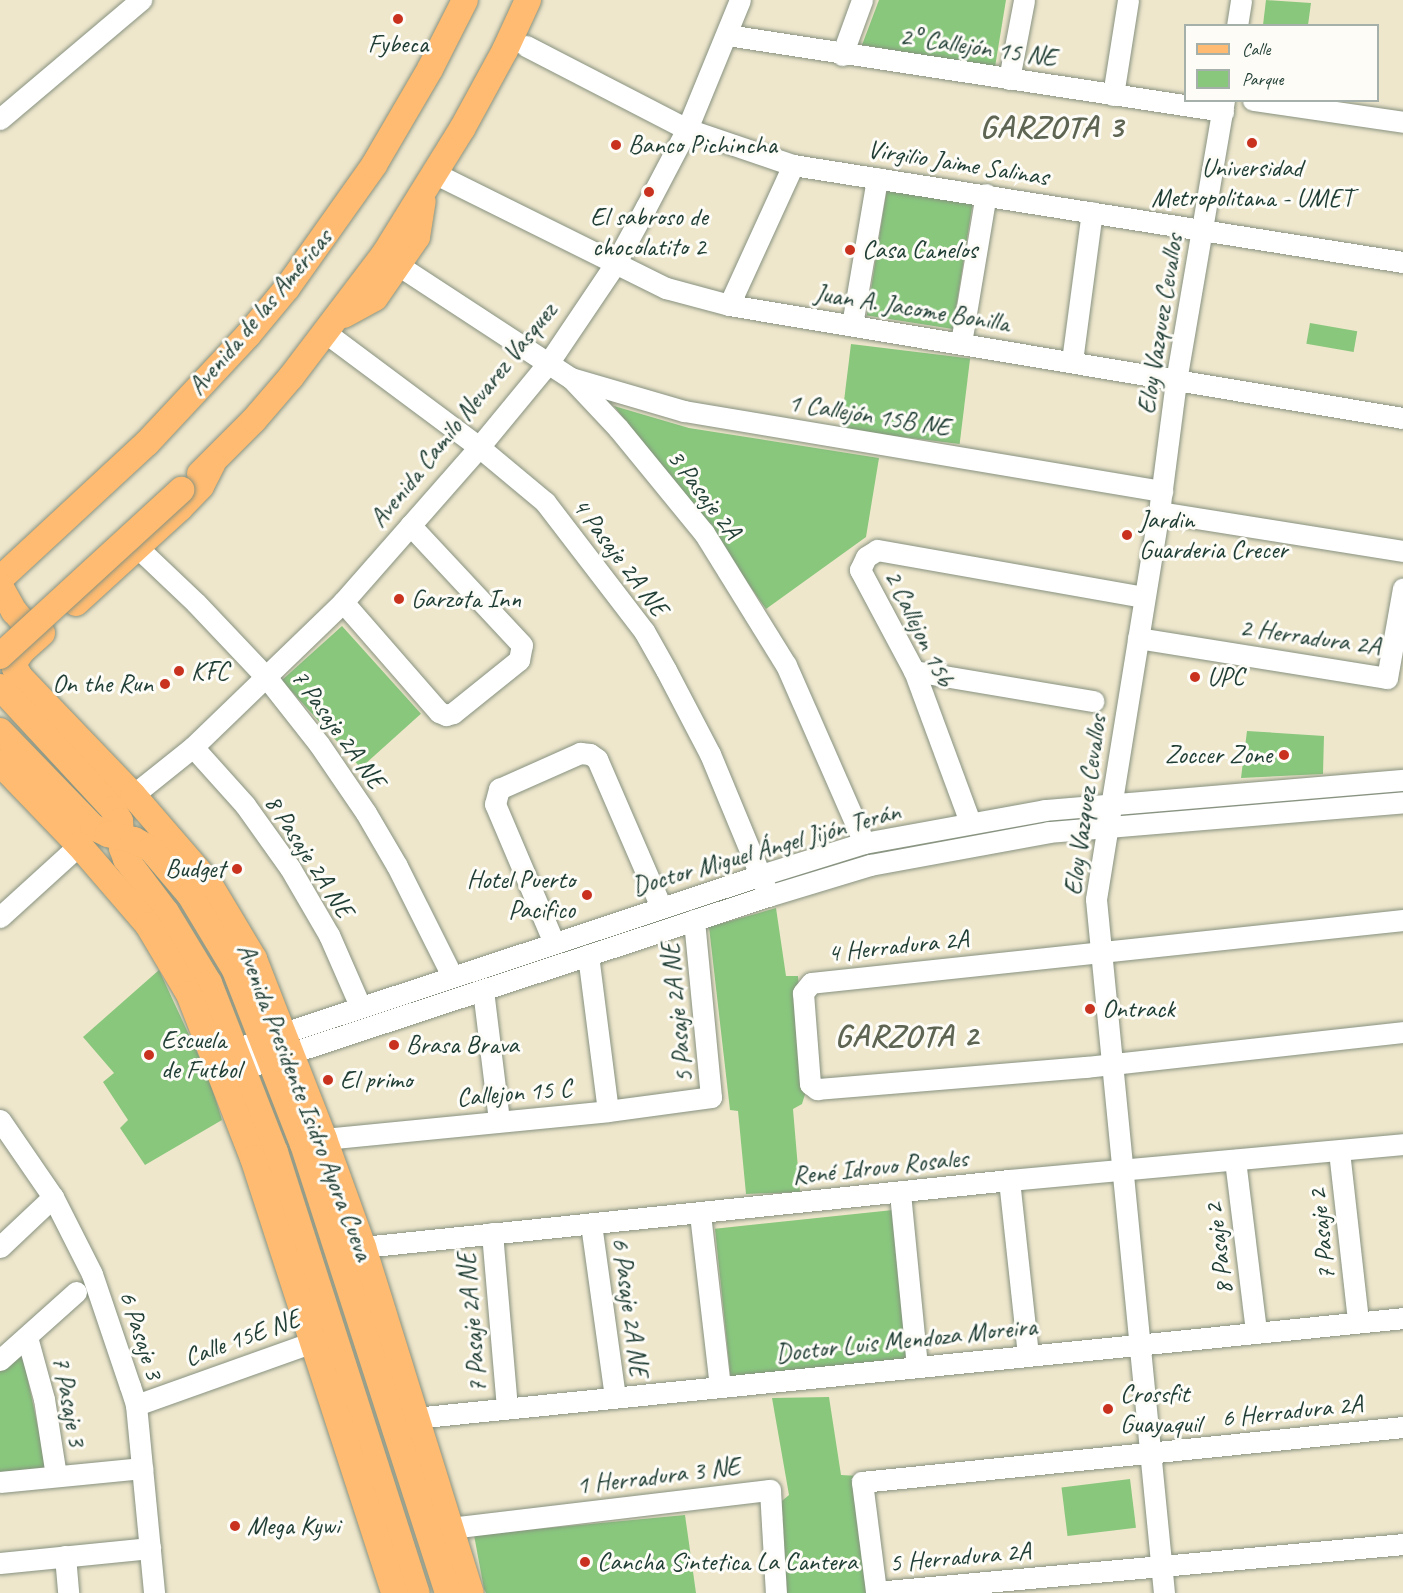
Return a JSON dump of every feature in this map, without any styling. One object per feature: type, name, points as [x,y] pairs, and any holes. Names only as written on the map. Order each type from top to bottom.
[{"type":"main road","name":"Avenida de las Américas","points":[[0,579],[147,443],[261,319],[335,223],[396,129],[465,0]]},
{"type":"main road","points":[[0,656],[212,464],[254,420],[332,326],[431,182],[462,129],[528,0]]},
{"type":"main road","points":[[462,129],[497,102],[541,16],[540,0]]},
{"type":"main road","points":[[332,326],[375,298],[398,265],[417,237],[431,182]]},
{"type":"main road","points":[[0,563],[126,445],[156,419],[188,398]]},
{"type":"main road","points":[[10,682],[15,661],[37,637],[201,486],[212,464]]},
{"type":"main road","points":[[0,586],[14,611],[37,637]]},
{"type":"main road","name":"Avenida Presidente Isidro Ayora Cueva","points":[[10,682],[133,795],[208,882],[254,959],[303,1144],[448,1593]]},
{"type":"main road","name":"Avenida Presidente Isidro Ayora Cueva","points":[[10,682],[113,809],[120,821],[126,859],[166,912],[209,983],[275,1152],[323,1338],[394,1593]]},
{"type":"main road","name":"Avenida Presidente Isidro Ayora Cueva","points":[[0,731],[93,826],[108,834],[134,840],[151,849],[190,896],[235,970],[324,1139],[363,1247],[414,1418],[471,1593]]},
{"type":"main road","name":"Avenida Presidente Isidro Ayora Cueva","points":[[0,763],[79,844],[148,925],[189,994],[323,1338],[417,1593]]},
{"type":"street","points":[[0,119],[141,0]]},
{"type":"street","name":"Avenida Camilo Nevarez Vasquez","points":[[133,795],[193,747],[267,678],[343,602],[479,447],[549,362],[615,264],[687,129],[740,0]]},
{"type":"street","points":[[842,54],[862,0]]},
{"type":"street","points":[[1009,79],[1024,0]]},
{"type":"street","points":[[1113,95],[1128,0]]},
{"type":"street","points":[[1237,24],[1241,0]]},
{"type":"street","name":"2° Callejón 15 NE","points":[[727,35],[1113,95],[1223,106]]},
{"type":"street","name":"Virgilio Jaime Salinas","points":[[526,46],[687,129],[793,165],[1403,262]]},
{"type":"street","points":[[1267,102],[1403,122]]},
{"type":"street","name":"Eloy Vazquez Cevallos","points":[[1164,1593],[1095,899],[1109,827],[1159,512],[1176,381],[1223,106]]},
{"type":"street","points":[[729,305],[793,165]]},
{"type":"street","points":[[852,326],[877,178]]},
{"type":"street","name":"Juan A. Jacome Bonilla","points":[[431,182],[666,288],[729,305],[1403,418]]},
{"type":"street","points":[[961,343],[986,194]]},
{"type":"street","points":[[1072,361],[1092,212]]},
{"type":"street","name":"3 Pasaje 2A","points":[[398,265],[549,362],[570,378],[618,428],[704,533],[786,665],[864,843]]},
{"type":"street","name":"4 Pasaje 2A NE","points":[[332,326],[545,502],[644,631],[710,754],[768,896]]},
{"type":"street","name":"1 Callejón 15B NE","points":[[570,378],[684,411],[1162,491]]},
{"type":"street","points":[[1159,512],[1403,551]]},
{"type":"street","points":[[343,602],[439,712],[446,715],[453,713],[519,660],[522,645],[410,525]]},
{"type":"street","name":"7 Pasaje 2A NE","points":[[136,548],[196,603],[267,678],[319,744],[366,813],[398,866],[452,976]]},
{"type":"street","name":"2 Callejon 15b","points":[[970,822],[914,671],[860,570],[866,557],[877,549],[1144,597]]},
{"type":"street","name":"2 Herradura 2A","points":[[1138,638],[1387,678],[1403,588]]},
{"type":"street","points":[[914,671],[1094,701]]},
{"type":"street","name":"8 Pasaje 2A NE","points":[[193,747],[245,805],[290,868],[329,935],[360,1006]]},
{"type":"street","points":[[554,943],[495,804],[499,789],[580,753],[590,754],[597,759],[662,907]]},
{"type":"street","name":"Doctor Miguel Ángel Jijón Terán","points":[[276,1046],[360,1006],[864,843],[1045,810],[1403,780]]},
{"type":"street","name":"Doctor Miguel Ángel Jijón Terán","points":[[239,1059],[276,1046],[483,990],[768,896],[870,865],[1028,835],[1403,802]]},
{"type":"street","points":[[0,916],[79,844]]},
{"type":"street","name":"5 Pasaje 2A NE","points":[[694,920],[712,1094],[708,1099]]},
{"type":"street","name":"4 Herradura 2A","points":[[1403,920],[811,983],[803,993],[810,1084],[817,1089],[1113,1064],[1403,1032]]},
{"type":"street","points":[[588,955],[608,1111]]},
{"type":"street","points":[[483,990],[499,1121]]},
{"type":"street","name":"Callejon 15 C","points":[[324,1139],[708,1099]]},
{"type":"street","name":"6 Pasaje 3","points":[[0,1120],[53,1197],[92,1274],[136,1406],[154,1593]]},
{"type":"street","name":"René Idrovo Rosales","points":[[363,1247],[700,1214],[1009,1180],[1403,1144]]},
{"type":"street","name":"7 Pasaje 2","points":[[1339,1151],[1357,1312]]},
{"type":"street","name":"8 Pasaje 2","points":[[1235,1160],[1256,1331]]},
{"type":"street","points":[[1009,1180],[1028,1354]]},
{"type":"street","points":[[900,1193],[917,1365]]},
{"type":"street","points":[[0,1247],[53,1197]]},
{"type":"street","points":[[700,1214],[720,1387]]},
{"type":"street","name":"6 Pasaje 2A NE","points":[[591,1224],[615,1397]]},
{"type":"street","name":"7 Pasaje 2A NE","points":[[492,1233],[507,1408]]},
{"type":"street","points":[[0,1360],[75,1292]]},
{"type":"street","name":"Doctor Luis Mendoza Moreira","points":[[414,1418],[917,1365],[1403,1318]]},
{"type":"street","name":"7 Pasaje 3","points":[[27,1337],[44,1399],[56,1476]]},
{"type":"street","name":"Calle 15E NE","points":[[136,1406],[323,1338]]},
{"type":"street","name":"6 Herradura 2A","points":[[1150,1453],[1403,1427]]},
{"type":"street","name":"5 Herradura 2A","points":[[1150,1453],[862,1482],[876,1592],[1161,1566]]},
{"type":"street","points":[[0,1482],[142,1468]]},
{"type":"street","name":"1 Herradura 3 NE","points":[[450,1528],[770,1490],[776,1593]]},
{"type":"street","points":[[1161,1566],[1403,1544]]},
{"type":"street","points":[[0,1563],[150,1548]]},
{"type":"street","points":[[65,1556],[68,1593]]},
{"type":"green space","points":[[879,0],[1006,0],[995,67],[862,45]]},
{"type":"green space","points":[[1266,0],[1311,3],[1308,24],[1263,24]]},
{"type":"green space","points":[[887,188],[973,202],[953,329],[867,315]]},
{"type":"green space","points":[[1310,323],[1357,331],[1354,352],[1306,344]]},
{"type":"green space","points":[[851,344],[970,359],[960,444],[841,429]]},
{"type":"green space","points":[[614,406],[689,428],[879,458],[866,537],[766,609],[708,526]]},
{"type":"green space","points":[[342,626],[421,714],[361,768],[282,680]]},
{"type":"green space","name":"Zoccer Zone","points":[[1247,731],[1324,736],[1323,774],[1241,778]]},
{"type":"green space","points":[[776,908],[786,976],[798,976],[806,1091],[802,1104],[793,1109],[800,1192],[746,1194],[738,1111],[730,1110],[709,927]]},
{"type":"green space","name":"Escuela de Futbol","points":[[159,970],[209,1078],[222,1120],[145,1165],[120,1128],[128,1120],[103,1082],[114,1073],[83,1037]]},
{"type":"green space","points":[[893,1210],[909,1358],[731,1377],[715,1229]]},
{"type":"green space","points":[[22,1352],[47,1470],[0,1475],[0,1371]]},
{"type":"green space","points":[[829,1397],[841,1475],[858,1476],[870,1593],[787,1593],[777,1505],[789,1495],[772,1398]]},
{"type":"green space","points":[[1130,1479],[1136,1528],[1067,1536],[1062,1487]]},
{"type":"green space","name":"Cancha Sintetica La Cantera","points":[[685,1515],[696,1593],[486,1593],[484,1589],[474,1535]]},
{"type":"place","name":"Fybeca","points":[[398,19]]},
{"type":"place","name":"Universidad Metropolitana - UMET","points":[[1252,143]]},
{"type":"place","name":"Banco Pichincha","points":[[616,145]]},
{"type":"place","name":"El sabroso de chocolatito 2","points":[[649,192]]},
{"type":"place","name":"Casa Canelos","points":[[850,250]]},
{"type":"place","name":"Jardin Guarderia Crecer","points":[[1127,535]]},
{"type":"place","name":"Garzota Inn","points":[[399,599]]},
{"type":"place","name":"KFC","points":[[179,671]]},
{"type":"place","name":"UPC","points":[[1195,677]]},
{"type":"place","name":"On the Run","points":[[165,684]]},
{"type":"place","name":"Zoccer Zone","points":[[1284,755]]},
{"type":"place","name":"Budget","points":[[237,869]]},
{"type":"place","name":"Hotel Puerto Pacifico","points":[[587,895]]},
{"type":"place","name":"Ontrack","points":[[1090,1009]]},
{"type":"place","name":"Brasa Brava","points":[[394,1045]]},
{"type":"place","name":"Escuela de Futbol","points":[[149,1055]]},
{"type":"place","name":"El primo","points":[[328,1080]]},
{"type":"place","name":"Crossfit Guayaquil","points":[[1108,1409]]},
{"type":"place","name":"Mega Kywi","points":[[235,1526]]},
{"type":"place","name":"Cancha Sintetica La Cantera","points":[[585,1562]]},
{"type":"district","name":"GARZOTA 3","points":[[1052,127]]},
{"type":"district","name":"GARZOTA 2","points":[[907,1036]]}]
